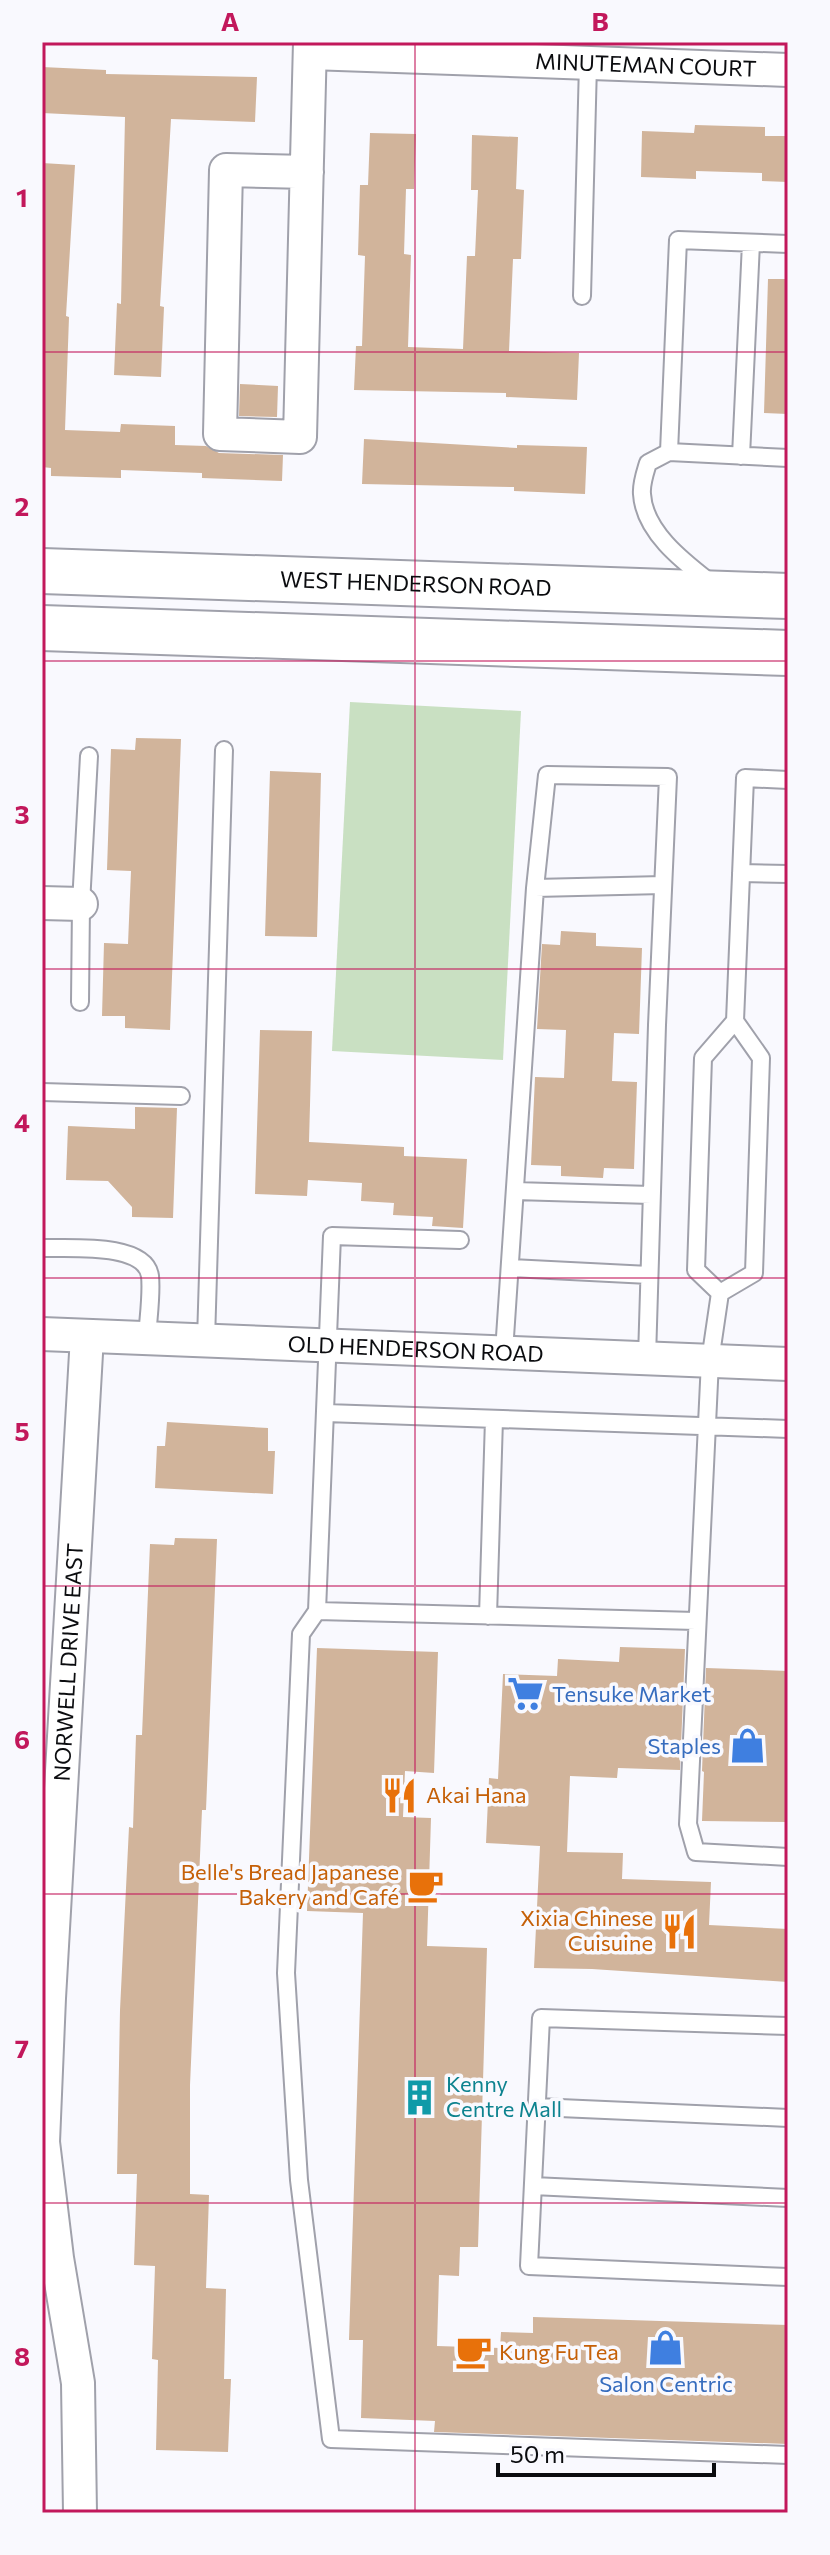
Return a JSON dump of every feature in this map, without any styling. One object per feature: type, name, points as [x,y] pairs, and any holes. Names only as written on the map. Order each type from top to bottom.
[{"type":"main road","name":"WEST HENDERSON ROAD","points":[[42,571],[788,596]]},
{"type":"main road","points":[[42,628],[788,653]]},
{"type":"street","name":"MINUTEMAN COURT","points":[[310,48],[588,64],[788,70]]},
{"type":"street","points":[[307,172],[226,170],[220,434],[300,437],[307,172],[310,48]]},
{"type":"street","points":[[42,903],[81,904]]},
{"type":"street","name":"OLD HENDERSON ROAD","points":[[42,1334],[788,1364]]},
{"type":"street","name":"NORWELL DRIVE EAST","points":[[80,2513],[78,2383],[48,2228],[43,2142],[53,1746],[87,1336]]},
{"type":"lane","points":[[582,296],[588,64]]},
{"type":"lane","points":[[669,452],[678,240],[788,244]]},
{"type":"lane","points":[[741,456],[751,243]]},
{"type":"lane","points":[[725,594],[671,551],[644,508],[642,494],[648,463],[669,452],[788,458]]},
{"type":"lane","points":[[206,1340],[224,750]]},
{"type":"lane","points":[[80,1002],[81,904],[89,756]]},
{"type":"lane","points":[[504,1352],[535,888],[547,775],[668,777],[647,1358]]},
{"type":"lane","points":[[720,1293],[754,1273],[761,1058],[735,1021],[745,778],[788,780]]},
{"type":"lane","points":[[741,873],[788,874]]},
{"type":"lane","points":[[535,888],[663,885]]},
{"type":"lane","points":[[720,1293],[696,1270],[703,1058],[735,1021]]},
{"type":"lane","points":[[42,1092],[181,1096]]},
{"type":"lane","points":[[515,1191],[651,1195]]},
{"type":"lane","points":[[460,1240],[332,1236],[317,1611],[301,1634],[286,1973],[299,2180],[331,2439],[788,2455]]},
{"type":"lane","points":[[42,1248],[122,1251],[140,1259],[150,1273],[147,1339]]},
{"type":"lane","points":[[511,1268],[649,1275]]},
{"type":"lane","points":[[720,1293],[710,1361],[706,1427],[688,1824],[696,1852],[788,1857]]},
{"type":"lane","points":[[326,1413],[788,1429]]},
{"type":"lane","points":[[488,1616],[494,1419]]},
{"type":"lane","points":[[317,1611],[696,1621]]},
{"type":"lane","points":[[788,2026],[541,2018],[529,2266],[788,2277]]},
{"type":"lane","points":[[537,2107],[788,2118]]},
{"type":"lane","points":[[533,2186],[788,2198]]},
{"type":"green space","points":[[350,702],[521,711],[503,1060],[332,1051]]},
{"type":"building","points":[[42,67],[106,70],[106,74],[257,77],[255,122],[171,119],[160,306],[164,307],[161,377],[114,375],[117,303],[121,304],[125,117],[42,113]]},
{"type":"building","points":[[695,125],[765,127],[765,136],[788,136],[788,182],[762,181],[762,173],[696,171],[696,179],[641,177],[642,131],[694,133]]},
{"type":"building","points":[[370,133],[416,134],[414,189],[406,189],[404,254],[411,255],[408,347],[463,349],[467,256],[475,256],[478,190],[471,190],[472,135],[518,137],[516,189],[524,190],[521,259],[513,259],[509,351],[579,353],[577,400],[506,397],[506,393],[354,390],[356,346],[362,346],[365,256],[358,255],[360,185],[368,185]]},
{"type":"building","points":[[42,163],[75,165],[66,316],[69,317],[65,430],[120,432],[121,424],[175,426],[175,445],[206,446],[219,453],[283,455],[282,481],[202,478],[202,473],[121,470],[121,478],[51,476],[51,468],[42,467]]},
{"type":"building","points":[[768,279],[788,279],[788,414],[764,413]]},
{"type":"building","points":[[240,384],[278,386],[277,417],[239,416]]},
{"type":"building","points":[[364,439],[517,448],[517,445],[587,447],[585,494],[514,491],[514,487],[362,484]]},
{"type":"building","points":[[136,738],[181,739],[170,1030],[125,1028],[125,1016],[102,1016],[104,943],[128,944],[131,871],[107,870],[111,749],[135,750]]},
{"type":"building","points":[[270,771],[321,773],[317,937],[265,936]]},
{"type":"building","points":[[561,931],[596,933],[596,946],[642,948],[639,1034],[614,1033],[612,1081],[637,1082],[634,1169],[604,1168],[603,1178],[561,1176],[561,1166],[531,1165],[535,1077],[564,1078],[566,1030],[537,1029],[542,944],[560,945]]},
{"type":"building","points":[[260,1030],[312,1031],[309,1142],[404,1147],[404,1156],[467,1159],[463,1228],[432,1226],[433,1217],[393,1215],[394,1203],[361,1201],[362,1183],[308,1180],[307,1196],[255,1194]]},
{"type":"building","points":[[135,1107],[177,1108],[173,1218],[132,1217],[132,1207],[108,1181],[66,1180],[68,1126],[135,1129]]},
{"type":"building","points":[[167,1422],[268,1428],[268,1451],[275,1451],[273,1494],[155,1488],[157,1446],[165,1446]]},
{"type":"building","points":[[175,1538],[217,1539],[190,2085],[190,2194],[209,2195],[206,2288],[226,2289],[224,2379],[231,2379],[228,2452],[156,2450],[158,2360],[152,2359],[155,2266],[134,2265],[137,2174],[117,2174],[120,2010],[129,1827],[133,1828],[136,1735],[142,1735],[150,1544],[174,1545]]},
{"type":"building","points":[[620,1647],[685,1649],[680,1770],[618,1768],[617,1778],[570,1776],[567,1852],[623,1853],[622,1879],[711,1882],[709,1925],[788,1929],[788,1982],[534,1968],[540,1846],[486,1843],[489,1778],[498,1779],[503,1674],[557,1676],[558,1659],[619,1662]]},
{"type":"building","name":"Kenny Centre Mall","points":[[317,1648],[438,1652],[434,1773],[405,1771],[403,1817],[431,1818],[427,1946],[487,1948],[478,2247],[460,2247],[459,2276],[439,2275],[437,2346],[500,2348],[501,2332],[533,2333],[533,2317],[788,2325],[788,2444],[434,2432],[435,2421],[361,2418],[363,2340],[349,2340],[363,1913],[307,1911]]},
{"type":"building","name":"Staples","points":[[706,1668],[788,1671],[788,1822],[702,1821]]},
{"type":"place","name":"Tensuke Market","points":[[526,1694]]},
{"type":"place","name":"Staples","points":[[747,1746]]},
{"type":"place","name":"Akai Hana","points":[[400,1795]]},
{"type":"place","name":"Belle's Bread Japanese Bakery and Café","points":[[425,1885]]},
{"type":"place","name":"Xixia Chinese Cuisuine","points":[[679,1931]]},
{"type":"place","name":"Kenny Centre Mall","points":[[420,2097]]},
{"type":"place","name":"Salon Centric","points":[[666,2348]]},
{"type":"place","name":"Kung Fu Tea","points":[[473,2352]]}]
